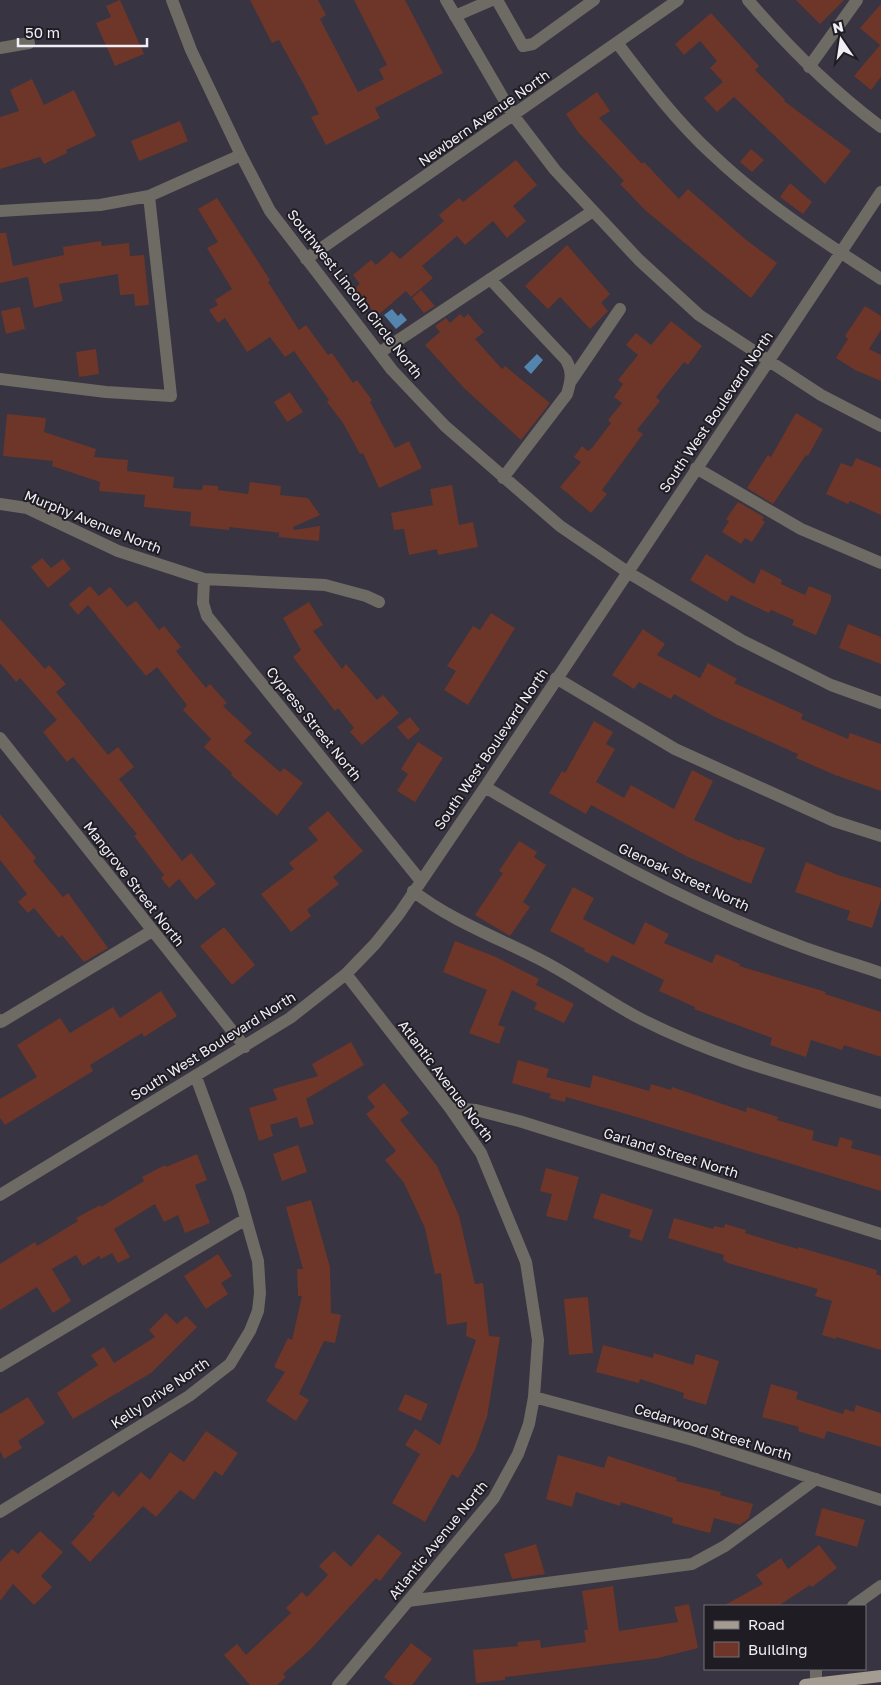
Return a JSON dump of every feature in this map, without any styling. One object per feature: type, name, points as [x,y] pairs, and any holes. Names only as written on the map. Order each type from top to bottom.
[{"type":"main road","points":[[812,1684],[881,1676]]},
{"type":"street","name":"Southwest Lincoln Circle North","points":[[172,0],[191,50],[240,155],[270,210],[392,370],[445,426],[502,478],[560,526],[629,573],[741,640],[831,685],[881,703]]},
{"type":"street","points":[[446,0],[514,115],[555,170],[639,260],[699,315],[821,395],[881,426]]},
{"type":"street","points":[[455,16],[492,0]]},
{"type":"street","points":[[497,0],[523,46],[533,44],[594,0]]},
{"type":"street","name":"Newbern Avenue North","points":[[306,259],[618,44],[678,0]]},
{"type":"street","points":[[748,0],[785,44],[840,97],[881,127]]},
{"type":"street","points":[[810,67],[857,0]]},
{"type":"street","points":[[0,48],[28,43]]},
{"type":"street","points":[[618,44],[673,114],[712,155],[784,214],[881,279]]},
{"type":"street","points":[[0,210],[100,205],[149,196],[240,155]]},
{"type":"street","name":"South West Boulevard North","points":[[0,1195],[290,1018],[346,974],[375,944],[485,787],[556,678],[629,573],[840,250],[881,192]]},
{"type":"street","points":[[0,379],[106,392],[171,396],[149,196]]},
{"type":"street","points":[[379,353],[592,211]]},
{"type":"street","points":[[490,279],[566,360],[571,370],[571,381],[567,394],[502,478]]},
{"type":"street","points":[[571,381],[620,309]]},
{"type":"street","points":[[696,468],[801,529],[881,563]]},
{"type":"street","name":"Murphy Avenue North","points":[[0,504],[27,508],[118,551],[204,579],[325,584],[366,596],[379,602]]},
{"type":"street","name":"Cypress Street North","points":[[204,579],[203,603],[208,616],[417,885],[456,918],[564,972],[596,994],[672,1033],[742,1061],[881,1104]]},
{"type":"street","points":[[556,678],[675,749],[834,821],[881,836]]},
{"type":"street","name":"Mangrove Street North","points":[[0,738],[245,1047]]},
{"type":"street","name":"Glenoak Street North","points":[[485,787],[571,838],[701,904],[794,944],[881,973]]},
{"type":"street","points":[[0,1020],[1,1022],[152,931]]},
{"type":"street","name":"Atlantic Avenue North","points":[[338,1685],[494,1498],[518,1454],[529,1424],[534,1396],[538,1340],[526,1262],[481,1153],[450,1108],[346,974]]},
{"type":"street","name":"Kelly Drive North","points":[[0,1512],[189,1396],[230,1364],[250,1331],[258,1311],[260,1293],[258,1261],[246,1219],[196,1076]]},
{"type":"street","name":"Garland Street North","points":[[450,1108],[476,1110],[519,1121],[881,1234]]},
{"type":"street","points":[[0,1366],[246,1219]]},
{"type":"street","name":"Cedarwood Street North","points":[[534,1396],[694,1440],[881,1500]]},
{"type":"street","points":[[408,1601],[692,1564],[725,1546],[816,1479]]},
{"type":"street","points":[[854,1605],[881,1586]]},
{"type":"street","points":[[812,1684],[816,1670]]},
{"type":"water","points":[[392,309],[398,316],[401,313],[407,320],[396,329],[384,315]]},
{"type":"water","points":[[537,354],[543,360],[531,374],[524,367]]},
{"type":"building","points":[[120,0],[144,54],[115,66],[96,23],[111,17],[106,6]]},
{"type":"building","points":[[250,0],[318,0],[326,15],[320,19],[358,92],[384,79],[379,69],[387,65],[354,0],[405,0],[443,73],[375,108],[380,118],[326,145],[311,117],[319,114],[303,83],[279,40],[272,43]]},
{"type":"building","points":[[796,0],[844,0],[820,24]]},
{"type":"building","points":[[881,4],[881,77],[871,90],[854,76],[880,45],[860,28]]},
{"type":"building","points":[[711,13],[759,66],[755,70],[784,101],[851,151],[825,184],[734,97],[717,112],[704,98],[723,82],[710,68],[717,61],[700,41],[684,55],[675,44]]},
{"type":"building","points":[[32,79],[44,105],[74,90],[96,136],[66,150],[67,153],[44,164],[40,157],[0,169],[0,117],[19,111],[10,90]]},
{"type":"building","points":[[597,92],[610,111],[599,118],[642,164],[644,162],[679,199],[688,189],[745,239],[777,263],[751,298],[645,210],[620,184],[624,181],[578,132],[566,114]]},
{"type":"building","points":[[180,121],[188,141],[139,161],[131,141]]},
{"type":"building","points":[[751,149],[764,160],[752,172],[740,162]]},
{"type":"building","points":[[516,160],[537,185],[513,206],[526,221],[507,238],[493,221],[465,245],[457,236],[422,266],[433,278],[411,297],[406,291],[377,316],[354,289],[360,284],[353,275],[371,260],[376,265],[392,251],[400,259],[444,221],[439,215],[459,198],[463,202]]},
{"type":"building","points":[[790,183],[812,202],[803,214],[780,197]]},
{"type":"building","points":[[217,198],[270,280],[268,282],[299,330],[306,325],[328,355],[332,353],[353,383],[357,380],[372,400],[370,402],[395,448],[409,441],[422,468],[379,488],[363,453],[360,454],[343,423],[327,402],[329,400],[294,351],[285,357],[270,337],[247,352],[225,318],[218,323],[209,310],[218,305],[215,300],[232,289],[207,248],[218,242],[198,209]]},
{"type":"building","points":[[0,233],[6,233],[13,266],[64,255],[63,247],[101,241],[102,246],[129,243],[130,256],[144,255],[149,305],[135,306],[134,294],[120,295],[118,274],[59,284],[63,301],[34,308],[28,277],[0,283]]},
{"type":"building","points":[[567,245],[610,294],[601,303],[608,311],[590,329],[560,297],[548,309],[525,286]]},
{"type":"building","points":[[421,290],[435,306],[424,313],[412,298]]},
{"type":"building","points":[[865,306],[881,316],[881,330],[869,349],[881,355],[881,381],[855,370],[836,358],[848,339],[845,336]]},
{"type":"building","points":[[20,307],[25,329],[6,334],[1,311]]},
{"type":"building","points":[[460,314],[464,318],[468,314],[484,332],[475,339],[502,369],[505,366],[550,403],[521,440],[464,388],[425,345],[440,332],[435,326],[446,318],[450,323]]},
{"type":"building","points":[[671,321],[702,346],[688,365],[684,362],[656,397],[660,401],[637,430],[643,434],[602,490],[607,494],[591,513],[560,487],[581,462],[574,457],[582,446],[588,451],[592,448],[611,423],[608,420],[622,403],[614,397],[623,384],[618,380],[638,355],[626,345],[636,333],[651,345]]},
{"type":"building","points":[[96,349],[99,374],[79,377],[76,352]]},
{"type":"building","points":[[290,392],[303,412],[287,422],[274,402]]},
{"type":"building","points":[[796,413],[823,429],[808,456],[806,455],[773,504],[747,488],[768,455],[771,457]]},
{"type":"building","points":[[7,414],[46,418],[44,432],[96,449],[94,457],[128,460],[127,471],[174,477],[173,488],[202,490],[203,485],[218,486],[218,490],[248,494],[250,482],[281,486],[280,495],[308,498],[320,515],[293,527],[294,530],[320,526],[319,541],[279,537],[279,533],[282,533],[229,527],[229,530],[190,526],[191,512],[144,507],[145,495],[99,491],[100,482],[52,466],[53,461],[3,456]]},
{"type":"building","points":[[856,458],[881,468],[881,515],[850,501],[848,504],[826,494],[841,463],[852,467]]},
{"type":"building","points":[[452,485],[459,525],[473,522],[478,547],[438,555],[437,549],[409,555],[404,529],[394,530],[391,513],[433,505],[430,489]]},
{"type":"building","points":[[738,502],[764,517],[762,520],[765,522],[752,542],[745,538],[741,544],[722,532],[729,521],[726,519]]},
{"type":"building","points":[[706,554],[754,584],[761,569],[782,580],[781,584],[805,595],[809,586],[831,595],[831,600],[816,635],[792,625],[794,620],[771,610],[769,613],[731,595],[727,602],[690,580]]},
{"type":"building","points":[[42,558],[51,568],[63,559],[71,569],[48,588],[31,567]]},
{"type":"building","points":[[90,586],[99,596],[110,587],[127,607],[136,601],[159,630],[164,626],[181,647],[176,651],[206,688],[210,684],[227,703],[223,706],[252,733],[244,741],[280,772],[284,768],[303,783],[277,816],[231,775],[232,773],[204,747],[211,739],[183,710],[187,705],[157,667],[146,676],[88,605],[78,615],[69,604]]},
{"type":"building","points":[[309,602],[323,625],[313,631],[342,669],[346,664],[377,700],[383,695],[399,713],[362,745],[350,732],[354,728],[338,708],[335,711],[293,657],[301,650],[283,618]]},
{"type":"building","points":[[491,613],[515,628],[468,705],[444,690],[456,671],[447,666],[473,626],[480,630]]},
{"type":"building","points":[[0,619],[45,669],[49,665],[66,684],[56,692],[108,755],[118,747],[134,767],[119,779],[182,861],[191,853],[216,884],[196,900],[179,879],[169,888],[161,878],[164,875],[134,836],[137,834],[73,757],[67,762],[43,732],[57,720],[20,678],[16,682],[0,663]]},
{"type":"building","points":[[848,624],[881,637],[881,664],[839,648]]},
{"type":"building","points":[[643,629],[665,644],[657,655],[700,678],[708,663],[737,679],[734,683],[803,714],[801,719],[848,739],[850,733],[881,744],[881,791],[835,775],[796,758],[798,754],[715,717],[674,694],[671,699],[639,682],[634,689],[612,675]]},
{"type":"building","points":[[410,717],[420,730],[408,740],[397,727]]},
{"type":"building","points":[[594,721],[613,732],[606,744],[615,749],[596,782],[624,798],[631,785],[674,809],[692,770],[713,781],[694,820],[740,841],[741,839],[765,848],[751,884],[688,857],[591,805],[586,814],[549,793],[562,771],[565,773]]},
{"type":"building","points":[[418,742],[443,758],[415,802],[397,791],[408,774],[401,769]]},
{"type":"building","points":[[328,811],[363,851],[333,877],[339,884],[307,910],[311,916],[291,932],[261,894],[294,869],[289,863],[318,840],[308,828]]},
{"type":"building","points":[[0,814],[36,858],[33,861],[63,897],[68,893],[108,948],[84,962],[62,935],[59,938],[34,908],[28,913],[18,902],[27,894],[0,860]]},
{"type":"building","points":[[519,841],[537,852],[534,857],[546,865],[523,902],[530,907],[510,936],[475,915],[503,873],[499,871]]},
{"type":"building","points":[[806,862],[838,875],[881,888],[881,900],[872,928],[847,920],[850,911],[795,892]]},
{"type":"building","points":[[573,887],[594,898],[583,919],[634,945],[645,922],[669,934],[664,943],[712,963],[716,954],[740,964],[739,966],[826,992],[825,994],[881,1012],[881,1057],[844,1045],[842,1050],[811,1040],[806,1057],[770,1045],[772,1038],[694,1009],[695,1007],[659,991],[664,980],[612,955],[608,963],[584,951],[585,949],[550,931]]},
{"type":"building","points":[[224,927],[255,965],[232,985],[200,946]]},
{"type":"building","points":[[455,941],[496,957],[539,979],[536,985],[574,1004],[564,1023],[534,1009],[537,1003],[512,990],[498,1025],[505,1027],[499,1044],[469,1033],[487,990],[443,972]]},
{"type":"building","points":[[161,991],[177,1016],[144,1037],[142,1033],[90,1065],[93,1071],[5,1125],[0,1118],[0,1099],[37,1077],[17,1045],[60,1018],[70,1033],[113,1007],[120,1018]]},
{"type":"building","points":[[351,1042],[364,1065],[306,1099],[314,1124],[300,1128],[297,1117],[270,1125],[273,1136],[259,1141],[249,1108],[277,1100],[273,1089],[318,1076],[312,1064]]},
{"type":"building","points":[[518,1060],[549,1069],[546,1077],[590,1088],[593,1075],[649,1091],[651,1084],[671,1090],[672,1087],[746,1112],[747,1107],[778,1117],[777,1120],[814,1131],[812,1140],[837,1147],[840,1137],[853,1141],[851,1148],[881,1156],[881,1191],[566,1097],[565,1102],[549,1098],[551,1094],[512,1083]]},
{"type":"building","points":[[384,1083],[409,1113],[400,1120],[437,1166],[459,1216],[475,1284],[483,1283],[489,1336],[500,1337],[487,1417],[475,1450],[458,1478],[452,1474],[425,1522],[392,1503],[420,1454],[405,1445],[415,1429],[440,1445],[476,1340],[466,1336],[467,1322],[447,1325],[441,1273],[435,1274],[425,1228],[404,1183],[385,1160],[396,1151],[366,1114],[375,1107],[367,1097]]},
{"type":"building","points":[[298,1145],[307,1172],[282,1181],[273,1154]]},
{"type":"building","points":[[197,1154],[207,1180],[195,1185],[210,1223],[185,1233],[178,1215],[164,1222],[155,1204],[114,1229],[130,1257],[118,1263],[112,1253],[101,1259],[99,1256],[83,1266],[76,1255],[52,1269],[71,1301],[53,1313],[37,1287],[0,1310],[0,1264],[35,1242],[37,1246],[78,1221],[76,1218],[100,1205],[101,1207],[144,1181],[142,1177],[165,1165],[166,1167]]},
{"type":"building","points":[[546,1168],[579,1177],[567,1221],[546,1216],[552,1194],[540,1191]]},
{"type":"building","points":[[601,1193],[653,1210],[642,1241],[629,1237],[631,1230],[593,1218]]},
{"type":"building","points":[[311,1200],[330,1267],[331,1313],[341,1315],[335,1343],[324,1341],[299,1394],[309,1400],[296,1421],[266,1401],[285,1372],[274,1367],[288,1338],[292,1340],[302,1296],[298,1296],[297,1269],[303,1269],[286,1207]]},
{"type":"building","points":[[674,1218],[713,1229],[714,1226],[724,1228],[725,1224],[746,1230],[745,1233],[877,1270],[876,1274],[881,1276],[881,1350],[836,1337],[836,1339],[822,1335],[832,1301],[815,1296],[818,1289],[728,1263],[723,1260],[724,1255],[668,1238]]},
{"type":"building","points":[[218,1254],[232,1276],[221,1283],[228,1294],[206,1309],[184,1276]]},
{"type":"building","points":[[588,1297],[593,1353],[569,1355],[564,1299]]},
{"type":"building","points":[[166,1313],[177,1324],[186,1316],[197,1327],[151,1373],[73,1419],[57,1393],[98,1365],[91,1355],[104,1347],[114,1363],[155,1337],[149,1330]]},
{"type":"building","points":[[603,1345],[653,1358],[654,1353],[693,1365],[696,1354],[719,1361],[706,1405],[683,1398],[684,1393],[640,1379],[639,1383],[596,1372]]},
{"type":"building","points":[[771,1384],[798,1392],[796,1399],[843,1414],[845,1409],[854,1412],[856,1405],[881,1413],[881,1447],[827,1431],[824,1439],[798,1431],[799,1427],[762,1417]]},
{"type":"building","points":[[405,1394],[428,1404],[421,1421],[398,1410]]},
{"type":"building","points":[[28,1397],[45,1423],[18,1441],[22,1448],[4,1459],[0,1451],[0,1414]]},
{"type":"building","points":[[206,1431],[238,1453],[222,1476],[215,1471],[194,1500],[180,1490],[156,1517],[143,1506],[90,1562],[71,1543],[95,1516],[93,1514],[113,1491],[119,1497],[141,1472],[150,1480],[170,1452],[184,1462]]},
{"type":"building","points":[[558,1455],[604,1468],[608,1456],[677,1478],[676,1481],[721,1492],[720,1495],[753,1504],[749,1518],[740,1525],[714,1518],[710,1533],[672,1523],[673,1518],[621,1502],[620,1506],[576,1492],[572,1507],[546,1499]]},
{"type":"building","points":[[822,1508],[865,1520],[857,1547],[815,1535]]},
{"type":"building","points":[[40,1531],[63,1552],[41,1576],[52,1587],[34,1605],[13,1584],[0,1601],[0,1562],[12,1549],[18,1554]]},
{"type":"building","points":[[378,1534],[402,1553],[380,1581],[376,1578],[310,1650],[283,1674],[286,1677],[277,1685],[250,1685],[224,1655],[237,1644],[246,1655],[291,1613],[286,1608],[302,1592],[307,1597],[328,1575],[319,1566],[334,1551],[351,1567]]},
{"type":"building","points":[[536,1544],[545,1574],[512,1579],[504,1554]]},
{"type":"building","points":[[819,1545],[837,1568],[812,1587],[810,1585],[780,1605],[725,1605],[763,1584],[756,1575],[781,1558],[788,1569]]},
{"type":"building","points":[[613,1586],[619,1631],[678,1622],[674,1607],[689,1604],[698,1648],[658,1658],[505,1677],[505,1680],[476,1683],[473,1650],[518,1646],[517,1642],[540,1640],[541,1648],[586,1642],[584,1630],[588,1630],[582,1591]]},
{"type":"building","points":[[411,1643],[432,1659],[412,1685],[394,1685],[384,1677]]}]
